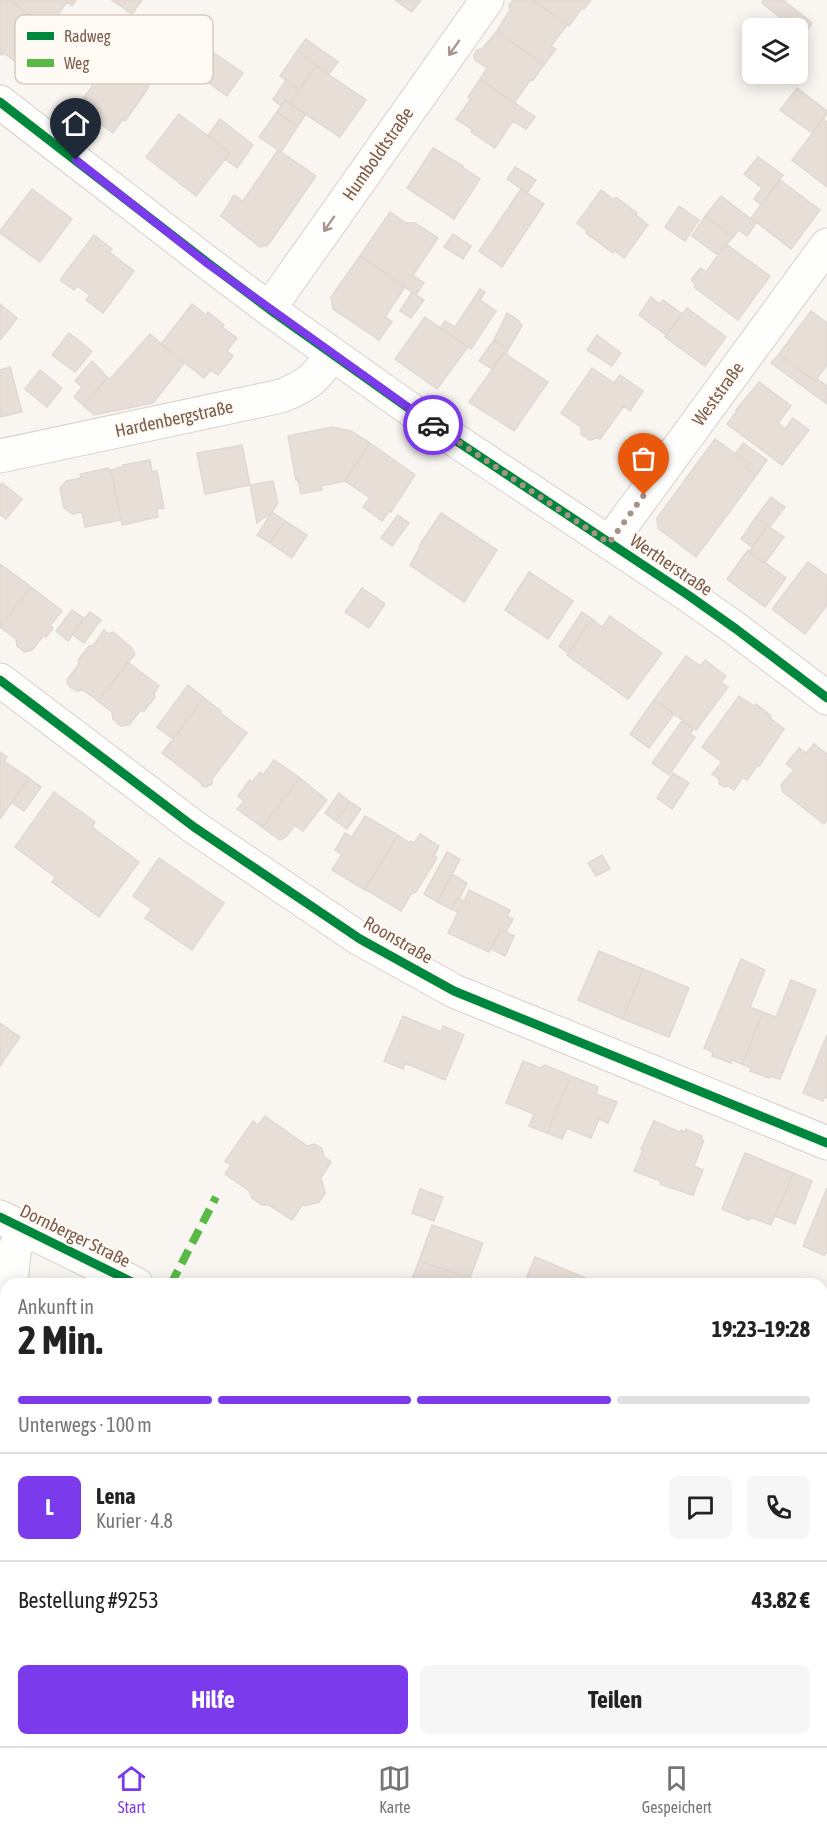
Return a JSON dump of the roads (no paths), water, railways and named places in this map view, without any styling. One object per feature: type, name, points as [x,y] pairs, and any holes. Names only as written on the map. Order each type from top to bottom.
[{"type":"street","name":"Humboldtstraße","points":[[269,309],[487,0]]},
{"type":"street","name":"Wertherstraße","points":[[0,102],[269,309],[428,422],[736,629],[827,698]]},
{"type":"street","name":"Weststraße","points":[[609,543],[827,245]]},
{"type":"street","name":"Hardenbergstraße","points":[[0,456],[282,396],[298,390],[311,381],[332,354]]},
{"type":"street","name":"Roonstraße","points":[[0,680],[194,827],[360,939],[454,991],[827,1143]]},
{"type":"street","points":[[11,1223],[14,1251],[12,1278]]},
{"type":"street","name":"Dornberger Straße","points":[[11,1223],[124,1278]]}]
